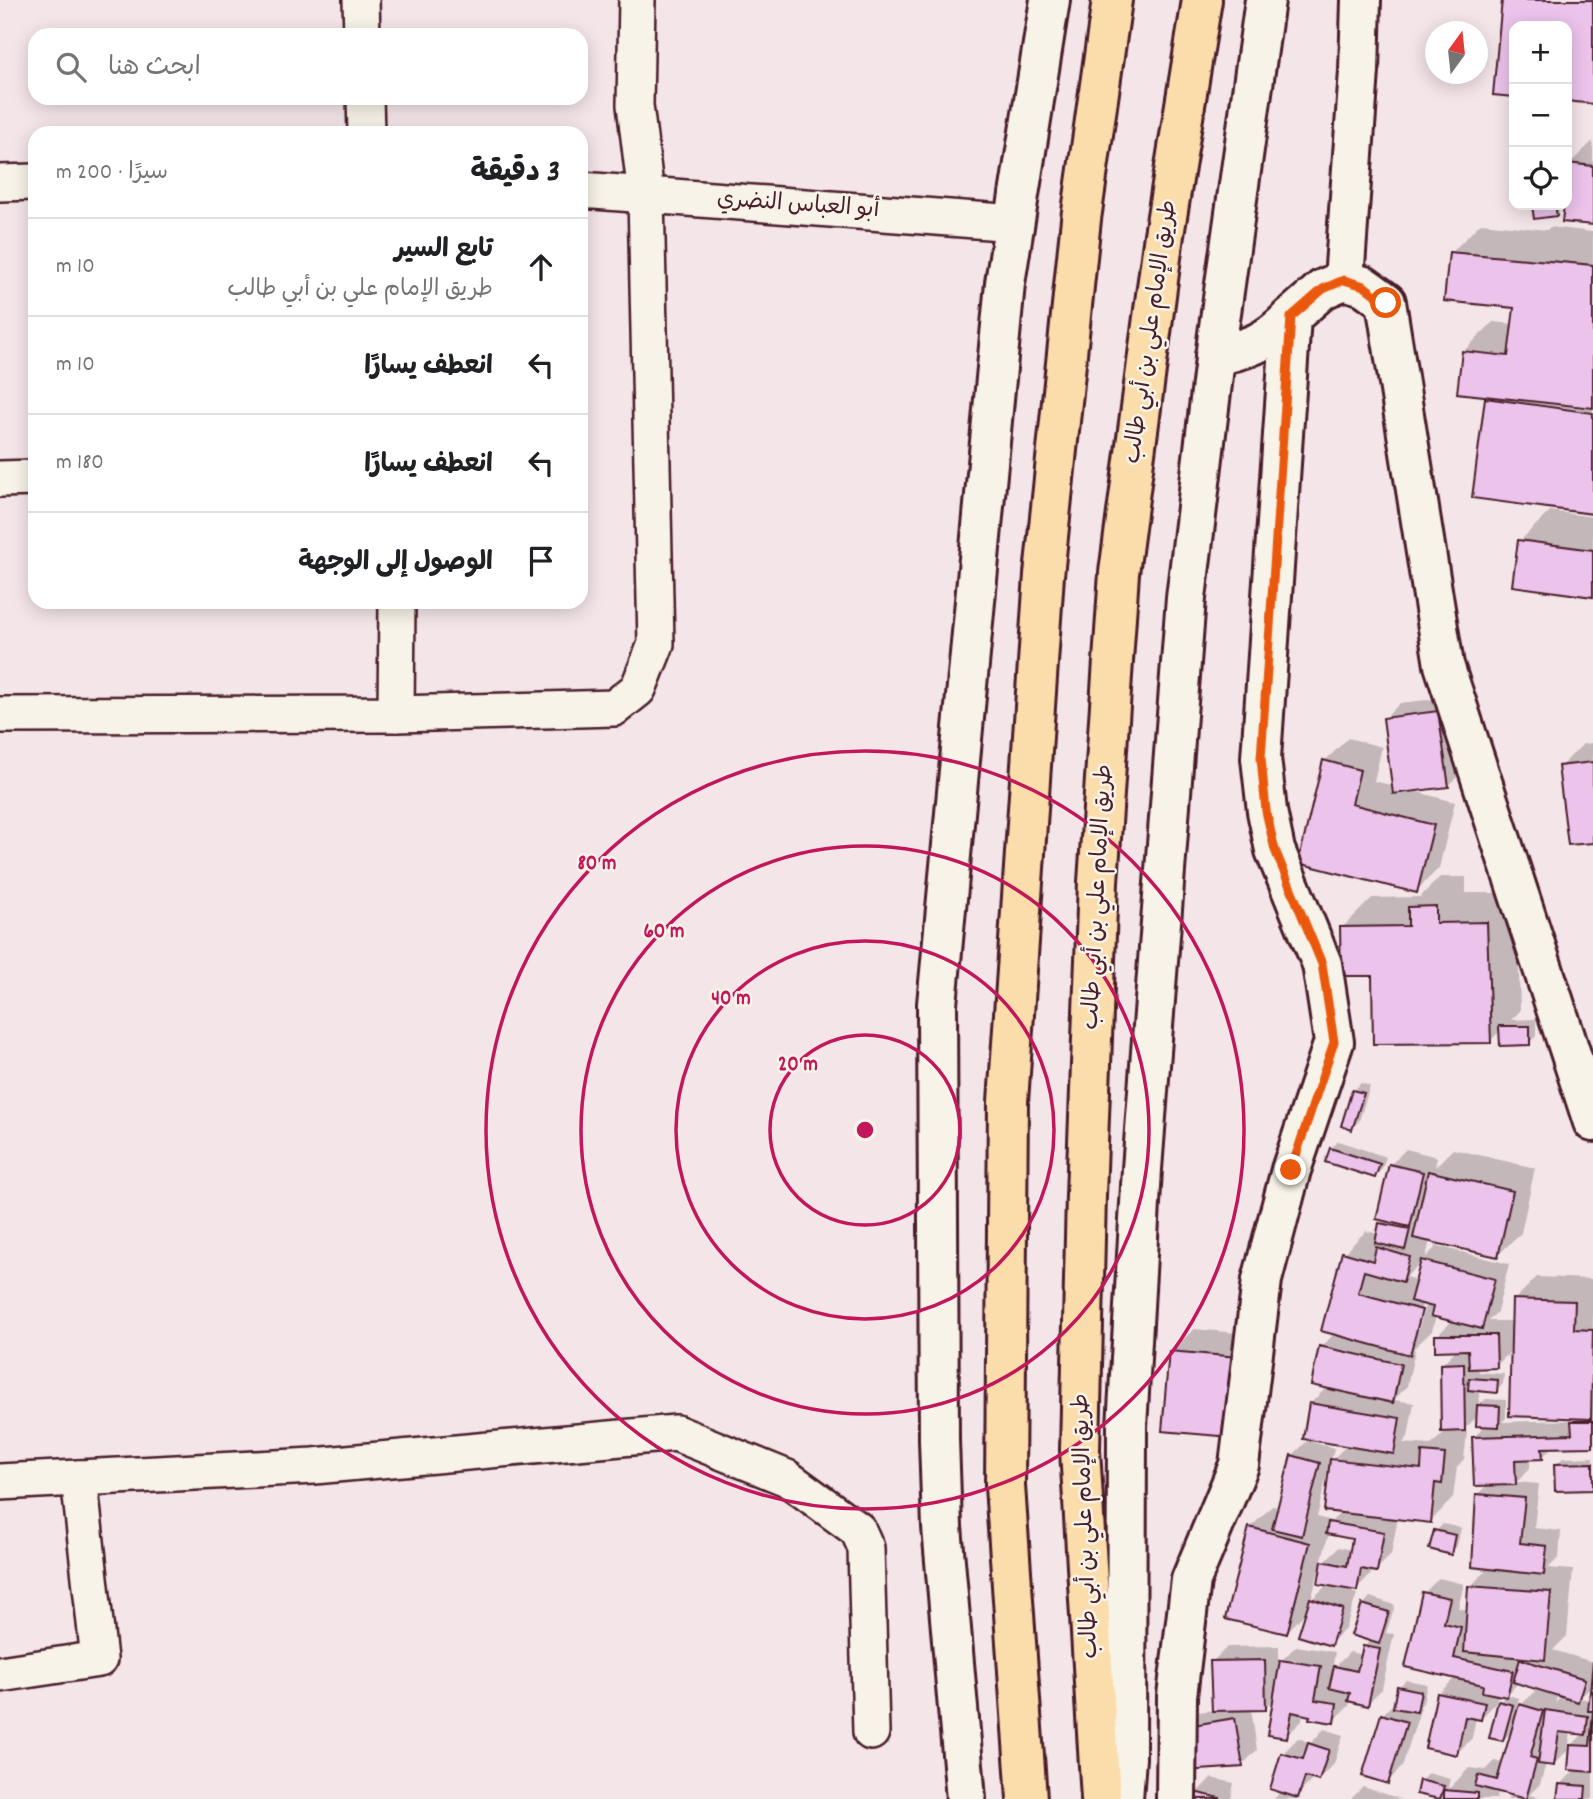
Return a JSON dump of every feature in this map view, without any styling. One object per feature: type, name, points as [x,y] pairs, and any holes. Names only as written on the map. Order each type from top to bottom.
[{"type":"main road","points":[[966,1799],[942,1527],[939,1440],[937,1004],[1005,283],[1050,0]]},
{"type":"main road","points":[[1027,1799],[1005,1486],[1008,1102],[1044,575],[1081,219],[1112,0]]},
{"type":"main road","name":"طريق الإمام علي بن أبي طالب","points":[[1101,1799],[1080,1450],[1098,882],[1119,573],[1164,235],[1202,0]]},
{"type":"main road","points":[[1123,1799],[1126,1758],[1127,1427],[1141,1183],[1186,598],[1265,0]]},
{"type":"main road","points":[[1344,280],[1359,71],[1361,0]]},
{"type":"main road","points":[[1216,356],[1257,345],[1276,332],[1323,289],[1344,280],[1364,286],[1386,303],[1444,665],[1593,1122]]},
{"type":"main road","points":[[1176,1788],[1177,1696],[1191,1580],[1239,1465],[1262,1280],[1291,1170],[1334,1042],[1322,964],[1275,850],[1266,811],[1261,758],[1291,317]]},
{"type":"street","points":[[361,0],[362,28]]},
{"type":"street","points":[[0,715],[396,714],[614,708],[638,689],[656,644],[646,195],[635,105],[637,0]]},
{"type":"street","points":[[365,105],[366,126]]},
{"type":"street","points":[[0,183],[28,182]]},
{"type":"street","name":"أبو العباس النضري","points":[[588,191],[1015,223]]},
{"type":"street","points":[[0,479],[28,478]]},
{"type":"street","points":[[396,714],[397,609]]},
{"type":"street","points":[[0,1482],[314,1466],[676,1433],[787,1478],[858,1531],[866,1548],[871,1732]]},
{"type":"street","points":[[0,1674],[99,1659],[79,1478]]},
{"type":"building","points":[[1502,0],[1593,0],[1593,104],[1572,102],[1572,21],[1509,21],[1509,97],[1493,95]]},
{"type":"building","points":[[1572,164],[1593,166],[1593,225],[1562,222],[1563,210],[1572,210]]},
{"type":"building","points":[[1533,210],[1556,210],[1557,216],[1534,219]]},
{"type":"building","points":[[1449,252],[1593,265],[1593,408],[1457,393],[1462,351],[1508,356],[1514,308],[1444,301]]},
{"type":"building","points":[[1485,398],[1593,413],[1593,514],[1472,498]]},
{"type":"building","points":[[1518,540],[1593,550],[1593,597],[1512,586]]},
{"type":"building","points":[[1438,711],[1449,787],[1393,794],[1383,718]]},
{"type":"building","points":[[1323,760],[1360,770],[1352,804],[1434,825],[1417,893],[1298,863]]},
{"type":"building","points":[[1593,762],[1593,843],[1568,845],[1558,766]]},
{"type":"building","points":[[1436,906],[1436,923],[1487,922],[1491,1043],[1373,1044],[1372,976],[1341,976],[1340,927],[1408,926],[1408,907]]},
{"type":"building","points":[[1499,1026],[1530,1026],[1530,1045],[1500,1046]]},
{"type":"building","points":[[1352,1090],[1364,1093],[1352,1130],[1341,1126]]},
{"type":"building","points":[[1330,1148],[1380,1164],[1375,1178],[1325,1162]]},
{"type":"building","points":[[1389,1164],[1423,1172],[1410,1227],[1376,1219]]},
{"type":"building","points":[[1428,1171],[1513,1191],[1498,1257],[1413,1238]]},
{"type":"building","points":[[1379,1223],[1410,1229],[1405,1250],[1375,1243]]},
{"type":"building","points":[[1376,1247],[1410,1257],[1403,1282],[1364,1271],[1358,1293],[1422,1310],[1410,1355],[1321,1331],[1342,1252],[1373,1261]]},
{"type":"building","points":[[1421,1260],[1495,1279],[1482,1329],[1431,1316],[1433,1307],[1410,1301]]},
{"type":"building","points":[[1512,1299],[1575,1301],[1574,1329],[1593,1330],[1591,1419],[1509,1416]]},
{"type":"building","points":[[1435,1335],[1496,1335],[1497,1368],[1469,1369],[1468,1350],[1435,1351]]},
{"type":"building","points":[[1319,1346],[1401,1364],[1393,1403],[1311,1385]]},
{"type":"building","points":[[1169,1351],[1238,1357],[1231,1437],[1162,1431]]},
{"type":"building","points":[[1464,1363],[1465,1431],[1441,1432],[1440,1364]]},
{"type":"building","points":[[1469,1378],[1498,1380],[1497,1393],[1468,1390]]},
{"type":"building","points":[[1309,1403],[1400,1418],[1394,1454],[1303,1439]]},
{"type":"building","points":[[1477,1405],[1500,1406],[1499,1427],[1476,1426]]},
{"type":"building","points":[[1571,1421],[1593,1421],[1593,1447],[1542,1448],[1543,1459],[1515,1460],[1516,1485],[1474,1486],[1472,1437],[1572,1434]]},
{"type":"building","points":[[1422,1452],[1445,1454],[1442,1484],[1435,1483],[1431,1523],[1324,1511],[1330,1459],[1421,1469]]},
{"type":"building","points":[[1291,1455],[1320,1463],[1302,1536],[1272,1529]]},
{"type":"building","points":[[1593,1463],[1593,1490],[1555,1491],[1554,1464]]},
{"type":"building","points":[[1476,1494],[1525,1498],[1520,1543],[1547,1546],[1544,1575],[1472,1567]]},
{"type":"building","points":[[1328,1522],[1384,1532],[1377,1572],[1361,1569],[1357,1591],[1318,1584],[1322,1561],[1347,1566],[1352,1539],[1326,1534]]},
{"type":"building","points":[[1249,1527],[1310,1543],[1287,1634],[1225,1619]]},
{"type":"building","points":[[1434,1530],[1455,1535],[1451,1555],[1429,1549]]},
{"type":"building","points":[[1468,1586],[1551,1592],[1545,1660],[1464,1652]]},
{"type":"building","points":[[1422,1592],[1450,1598],[1444,1623],[1461,1627],[1454,1658],[1513,1671],[1507,1697],[1482,1692],[1483,1685],[1405,1667]]},
{"type":"building","points":[[1310,1598],[1343,1609],[1331,1646],[1298,1636]]},
{"type":"building","points":[[1362,1604],[1389,1612],[1379,1644],[1351,1635]]},
{"type":"building","points":[[1363,1646],[1380,1649],[1368,1706],[1348,1701],[1350,1693],[1329,1688],[1334,1666],[1357,1671]]},
{"type":"building","points":[[1520,1659],[1585,1679],[1578,1702],[1513,1682]]},
{"type":"building","points":[[1265,1660],[1266,1710],[1212,1711],[1210,1661]]},
{"type":"building","points":[[1280,1660],[1321,1666],[1315,1700],[1337,1703],[1334,1723],[1309,1719],[1310,1716],[1292,1712],[1287,1738],[1267,1735]]},
{"type":"building","points":[[1593,1661],[1593,1711],[1588,1711]]},
{"type":"building","points":[[1397,1686],[1421,1691],[1417,1712],[1393,1708]]},
{"type":"building","points":[[1437,1693],[1485,1703],[1481,1720],[1465,1717],[1457,1755],[1425,1748]]},
{"type":"building","points":[[1498,1701],[1513,1705],[1503,1741],[1489,1738]]},
{"type":"building","points":[[1519,1704],[1543,1711],[1530,1757],[1537,1759],[1526,1799],[1475,1786],[1478,1775],[1497,1780]]},
{"type":"building","points":[[1545,1710],[1588,1716],[1586,1735],[1559,1732],[1554,1766],[1538,1764]]},
{"type":"building","points":[[1593,1711],[1593,1772],[1568,1770],[1570,1745],[1590,1746]]},
{"type":"building","points":[[1381,1714],[1407,1722],[1388,1784],[1362,1776]]},
{"type":"building","points":[[1235,1718],[1243,1767],[1185,1771],[1181,1727]]},
{"type":"building","points":[[1308,1743],[1329,1750],[1319,1781],[1305,1777],[1298,1798],[1270,1789],[1281,1753],[1303,1759]]},
{"type":"building","points":[[1419,1780],[1444,1786],[1440,1799],[1416,1794]]},
{"type":"building","points":[[1559,1784],[1586,1786],[1585,1799],[1557,1799]]},
{"type":"building","points":[[1444,1790],[1478,1793],[1478,1799],[1444,1799]]},
{"type":"building","points":[[1194,1792],[1220,1798],[1220,1799],[1193,1799]]},
{"type":"route","points":[[1291,1170],[1334,1042],[1322,964],[1275,850],[1266,811],[1261,758],[1291,317],[1323,289],[1344,280],[1364,286],[1386,303]]}]
